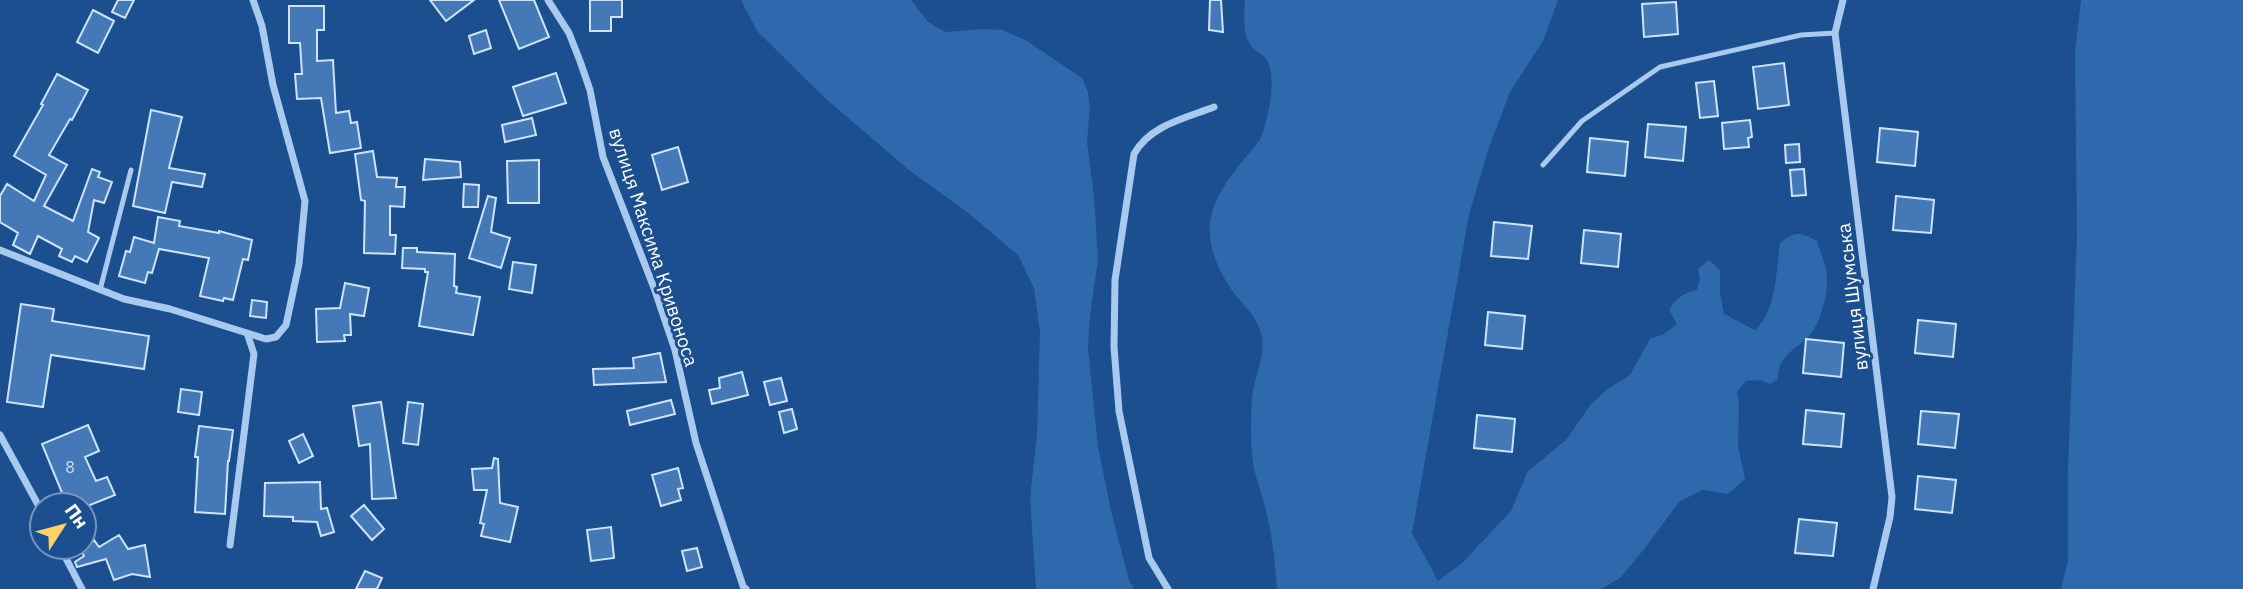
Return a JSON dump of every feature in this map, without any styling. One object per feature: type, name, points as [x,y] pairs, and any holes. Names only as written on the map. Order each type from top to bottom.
[{"type":"street","points":[[0,250],[124,299],[170,309],[267,339],[276,337],[286,325],[299,264],[305,201],[272,85],[262,26],[253,0]]},
{"type":"street","name":"вулиця Максима Кривоноса","points":[[548,0],[569,33],[590,90],[603,157],[675,350],[696,443],[746,589]]},
{"type":"street","name":"вулиця Шумська","points":[[1843,0],[1835,33],[1892,497],[1873,589]]},
{"type":"street","points":[[1168,589],[1149,558],[1119,411],[1114,347],[1115,280],[1134,154],[1155,130],[1214,107]]},
{"type":"street","points":[[230,545],[254,354],[247,333]]},
{"type":"street","points":[[0,435],[31,491]]},
{"type":"street","points":[[67,561],[82,589]]},
{"type":"lane","points":[[1543,165],[1583,121],[1660,67],[1801,36],[1835,33]]},
{"type":"lane","points":[[100,290],[131,170]]},
{"type":"shaded area","points":[[741,0],[911,0],[928,22],[945,32],[1003,30],[1027,41],[1082,78],[1090,107],[1087,142],[1098,260],[1088,349],[1098,447],[1112,515],[1129,580],[1134,589],[1036,589],[1030,498],[1037,434],[1040,332],[1034,288],[1018,255],[967,212],[909,170],[825,98],[757,31]]},
{"type":"shaded area","points":[[1245,0],[1558,0],[1543,41],[1510,92],[1488,150],[1469,215],[1412,533],[1438,581],[1461,564],[1511,511],[1528,471],[1566,440],[1591,404],[1630,375],[1650,339],[1664,334],[1677,324],[1669,310],[1680,297],[1697,290],[1700,279],[1698,269],[1709,260],[1720,270],[1724,314],[1755,330],[1768,312],[1772,301],[1780,243],[1789,236],[1802,235],[1817,241],[1827,273],[1825,300],[1813,331],[1784,358],[1778,379],[1770,384],[1760,380],[1746,381],[1737,391],[1738,446],[1745,479],[1728,494],[1702,490],[1679,502],[1620,578],[1601,589],[1277,589],[1271,533],[1254,469],[1251,446],[1252,400],[1262,355],[1261,333],[1256,320],[1231,289],[1218,266],[1211,245],[1210,227],[1220,193],[1260,140],[1271,99],[1270,66],[1265,57],[1249,43],[1245,32]]},
{"type":"shaded area","points":[[2081,0],[2243,0],[2243,589],[2061,589],[2068,561],[2068,469],[2077,236],[2075,52]]},
{"type":"building","points":[[118,0],[134,0],[125,18],[112,12]]},
{"type":"building","points":[[430,0],[474,0],[446,21]]},
{"type":"building","points":[[499,0],[534,0],[549,37],[519,49]]},
{"type":"building","points":[[590,0],[622,0],[622,17],[611,17],[611,31],[590,31]]},
{"type":"building","points":[[1210,0],[1221,0],[1223,32],[1209,30]]},
{"type":"building","points":[[1676,2],[1678,34],[1644,37],[1642,4]]},
{"type":"building","points":[[289,6],[324,6],[324,30],[317,30],[317,61],[333,60],[336,113],[349,111],[351,123],[357,122],[361,148],[330,153],[321,98],[297,99],[295,74],[302,74],[300,43],[289,43]]},
{"type":"building","points":[[93,10],[114,21],[98,53],[77,42]]},
{"type":"building","points":[[486,30],[491,48],[474,54],[469,36]]},
{"type":"building","points":[[1784,63],[1789,105],[1758,109],[1753,67]]},
{"type":"building","points":[[556,73],[566,103],[523,116],[513,87]]},
{"type":"building","points":[[57,74],[88,90],[49,155],[67,165],[44,206],[73,221],[92,169],[100,172],[98,177],[112,182],[104,203],[94,200],[88,232],[99,238],[87,262],[75,256],[72,262],[59,256],[62,249],[38,236],[30,254],[13,245],[18,233],[0,222],[0,196],[7,184],[34,201],[46,175],[14,156]]},
{"type":"building","points":[[1714,81],[1718,116],[1700,118],[1696,83]]},
{"type":"building","points":[[151,110],[182,117],[169,168],[205,174],[202,187],[172,182],[165,213],[133,206]]},
{"type":"building","points":[[532,118],[536,135],[505,142],[502,125]]},
{"type":"building","points":[[1750,120],[1752,137],[1748,138],[1749,147],[1724,149],[1722,123]]},
{"type":"building","points":[[1648,124],[1686,127],[1683,161],[1645,157]]},
{"type":"building","points":[[1880,128],[1918,132],[1915,166],[1877,162]]},
{"type":"building","points":[[1590,138],[1628,142],[1625,176],[1587,172]]},
{"type":"building","points":[[1799,144],[1800,162],[1786,163],[1785,145]]},
{"type":"building","points":[[678,147],[688,182],[662,190],[652,155]]},
{"type":"building","points":[[373,151],[377,177],[397,178],[396,187],[405,187],[404,207],[390,206],[390,235],[396,235],[395,254],[364,253],[365,201],[361,200],[355,154]]},
{"type":"building","points":[[425,159],[460,162],[461,177],[423,180]]},
{"type":"building","points":[[539,160],[539,203],[508,203],[507,161]]},
{"type":"building","points":[[1804,169],[1806,195],[1792,196],[1790,170]]},
{"type":"building","points":[[464,184],[479,185],[478,207],[463,207]]},
{"type":"building","points":[[488,196],[496,198],[491,232],[510,238],[501,268],[469,258]]},
{"type":"building","points":[[1896,196],[1934,200],[1931,233],[1893,230]]},
{"type":"building","points":[[158,217],[180,221],[179,226],[219,231],[252,240],[248,260],[243,259],[233,300],[224,298],[223,301],[200,296],[209,258],[159,249],[152,273],[148,272],[145,283],[119,276],[126,251],[130,252],[134,237],[154,243]]},
{"type":"building","points":[[1494,222],[1532,226],[1528,259],[1491,256]]},
{"type":"building","points":[[1584,230],[1621,234],[1618,267],[1581,263]]},
{"type":"building","points":[[403,248],[417,248],[417,252],[455,254],[456,293],[480,297],[473,335],[419,326],[428,272],[425,272],[425,269],[402,268]]},
{"type":"building","points":[[513,262],[536,265],[532,293],[509,289]]},
{"type":"building","points":[[345,283],[369,288],[364,316],[350,314],[351,335],[344,335],[345,341],[317,342],[316,309],[340,308]]},
{"type":"building","points":[[252,300],[267,302],[266,318],[250,316]]},
{"type":"building","points":[[21,304],[54,309],[52,321],[149,336],[144,369],[51,355],[43,407],[7,402]]},
{"type":"building","points":[[1488,312],[1525,316],[1522,349],[1485,345]]},
{"type":"building","points":[[1918,320],[1956,324],[1953,357],[1915,353]]},
{"type":"building","points":[[1806,339],[1844,343],[1841,377],[1803,373]]},
{"type":"building","points":[[660,353],[666,382],[594,385],[593,369],[634,368],[633,358]]},
{"type":"building","points":[[742,372],[748,395],[712,404],[709,390],[720,388],[719,378]]},
{"type":"building","points":[[781,378],[787,401],[770,405],[764,382]]},
{"type":"building","points":[[181,389],[202,392],[199,415],[178,412]]},
{"type":"building","points":[[671,400],[675,414],[630,425],[627,411]]},
{"type":"building","points":[[381,402],[396,498],[372,499],[370,444],[359,446],[353,406]]},
{"type":"building","points":[[408,402],[423,404],[418,445],[403,443]]},
{"type":"building","points":[[792,409],[797,429],[784,433],[779,412]]},
{"type":"building","points":[[1806,410],[1844,414],[1841,447],[1803,444]]},
{"type":"building","points":[[1921,411],[1959,414],[1955,448],[1918,444]]},
{"type":"building","points":[[1477,415],[1515,419],[1512,452],[1474,448]]},
{"type":"building","points":[[88,425],[99,451],[85,457],[96,481],[107,477],[115,495],[98,502],[98,491],[61,491],[42,444]]},
{"type":"building","points":[[199,426],[233,430],[225,514],[195,512],[198,457],[195,457]]},
{"type":"building","points":[[303,434],[313,456],[299,463],[289,441]]},
{"type":"building","points":[[494,458],[498,459],[500,503],[518,507],[510,542],[481,536],[484,524],[480,523],[487,490],[474,490],[472,469],[492,468]]},
{"type":"building","points":[[678,468],[683,488],[678,489],[681,500],[661,506],[652,475]]},
{"type":"building","points":[[1918,476],[1956,480],[1952,513],[1915,509]]},
{"type":"building","points":[[320,482],[321,509],[327,508],[334,532],[321,536],[317,522],[293,521],[293,517],[264,516],[265,483]]},
{"type":"building","points":[[364,505],[384,529],[372,540],[351,516]]},
{"type":"building","points":[[1799,519],[1837,523],[1833,556],[1795,553]]},
{"type":"building","points":[[611,527],[614,558],[591,561],[587,530]]},
{"type":"building","points":[[119,535],[128,549],[145,545],[150,577],[132,574],[114,580],[106,559],[77,567],[76,561],[98,561],[99,547]]},
{"type":"building","points":[[697,548],[702,567],[687,571],[682,551]]},
{"type":"building","points":[[365,571],[382,578],[377,589],[356,589]]}]
